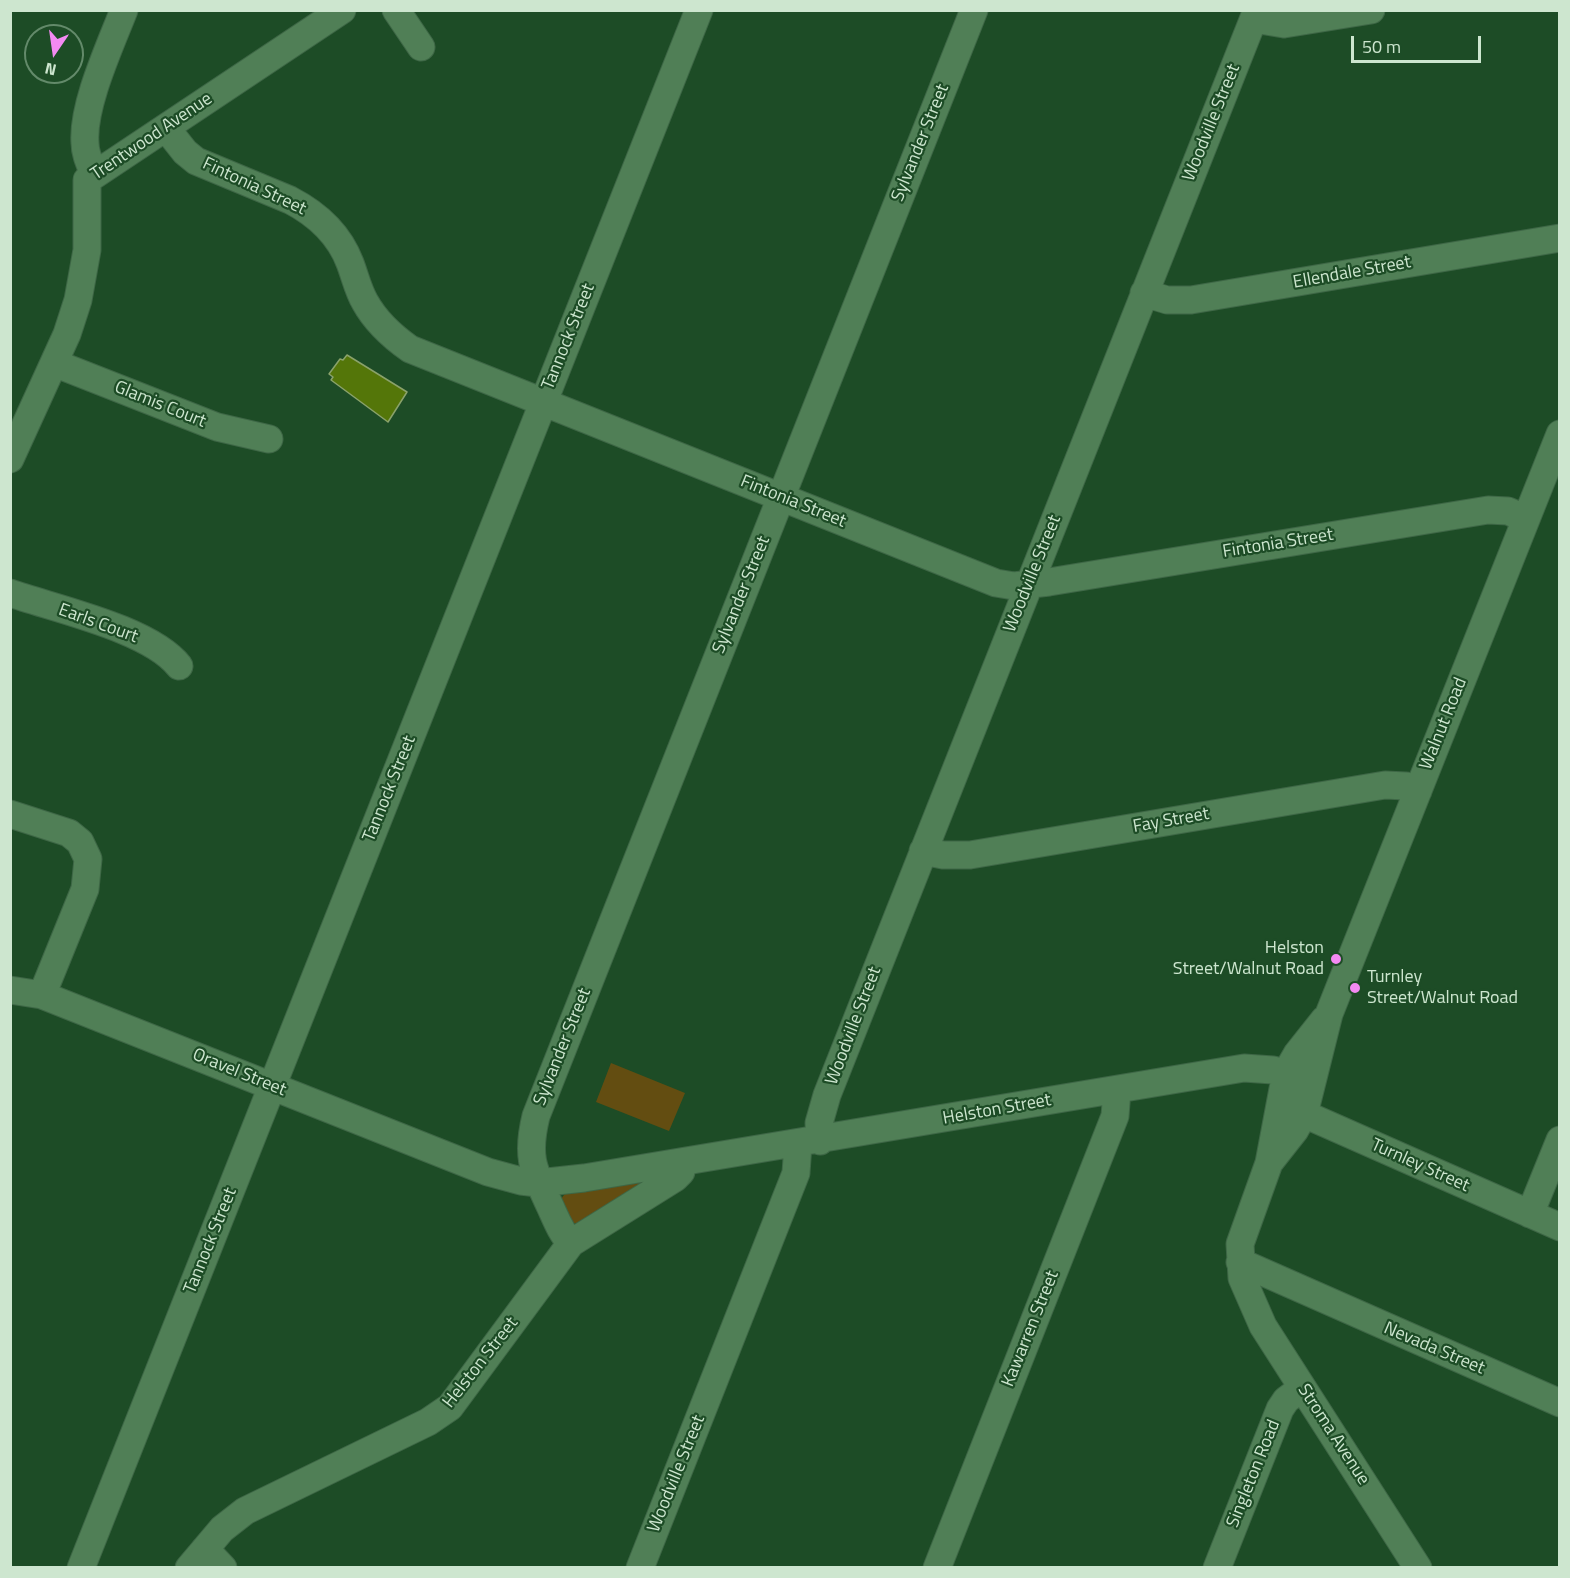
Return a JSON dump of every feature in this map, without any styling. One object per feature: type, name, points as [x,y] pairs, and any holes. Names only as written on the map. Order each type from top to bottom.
[{"type":"street","points":[[104,168],[101,142],[89,114],[99,75],[124,10]]},
{"type":"street","name":"Trentwood Avenue","points":[[10,459],[74,317],[82,283],[88,234],[85,186],[104,168],[342,10]]},
{"type":"street","points":[[396,10],[421,47]]},
{"type":"street","name":"Tannock Street","points":[[81,1568],[699,10]]},
{"type":"street","name":"Sylvander Street","points":[[572,1243],[566,1237],[538,1183],[531,1156],[536,1116],[974,10]]},
{"type":"street","points":[[1256,15],[1284,24],[1371,10]]},
{"type":"street","name":"Woodville Street","points":[[640,1568],[796,1173],[819,1123],[923,851],[1256,15]]},
{"type":"street","name":"Fintonia Street","points":[[166,128],[185,152],[196,161],[297,204],[328,227],[345,250],[365,302],[395,338],[424,356],[996,583],[1029,585],[1488,510],[1508,511],[1526,519]]},
{"type":"street","name":"Ellendale Street","points":[[1144,293],[1167,300],[1191,300],[1560,238]]},
{"type":"street","name":"Glamis Court","points":[[54,363],[217,428],[269,439]]},
{"type":"street","name":"Walnut Road","points":[[1292,1111],[1311,1081],[1329,1014],[1560,434]]},
{"type":"street","name":"Earls Court","points":[[10,593],[139,638],[167,653],[179,666]]},
{"type":"street","name":"Fay Street","points":[[923,851],[943,855],[970,855],[1385,785],[1406,786],[1418,791]]},
{"type":"street","points":[[10,814],[69,833],[80,842],[88,859],[85,890],[42,995]]},
{"type":"street","name":"Oravel Street","points":[[10,990],[42,995],[466,1164]]},
{"type":"street","name":"Walnut Road","points":[[1248,1298],[1240,1262],[1240,1244],[1269,1164],[1295,1130],[1286,1073],[1297,1054],[1329,1014]]},
{"type":"street","name":"Helston Street","points":[[466,1164],[506,1177],[538,1183],[682,1163],[1244,1068],[1286,1073],[1311,1081]]},
{"type":"street","name":"Kawarren Street","points":[[937,1568],[1115,1116],[1117,1090]]},
{"type":"street","name":"Turnley Street","points":[[1292,1111],[1560,1227]]},
{"type":"street","points":[[1530,1214],[1560,1140]]},
{"type":"street","name":"Helston Street","points":[[206,1561],[222,1529],[245,1511],[428,1422],[450,1407],[572,1243],[675,1178],[681,1172],[682,1163]]},
{"type":"street","name":"Nevada Street","points":[[1240,1262],[1293,1284],[1309,1295],[1560,1403]]},
{"type":"street","name":"Nevada Street","points":[[1248,1298],[1266,1290],[1309,1295]]},
{"type":"street","name":"Stroma Avenue","points":[[1248,1298],[1302,1388],[1418,1568]]},
{"type":"street","name":"Singleton Road","points":[[1217,1568],[1280,1409],[1286,1400],[1302,1388]]},
{"type":"shaded area","points":[[611,1063],[685,1093],[669,1131],[596,1102]]},
{"type":"shaded area","points":[[646,1180],[577,1224],[570,1222],[560,1200],[568,1190]]},
{"type":"building","points":[[347,355],[407,392],[388,422],[331,380],[333,377],[329,374],[340,359],[343,360]]},
{"type":"place","name":"Helston Street/Walnut Road","points":[[1336,959]]},
{"type":"place","name":"Turnley Street/Walnut Road","points":[[1355,988]]}]
